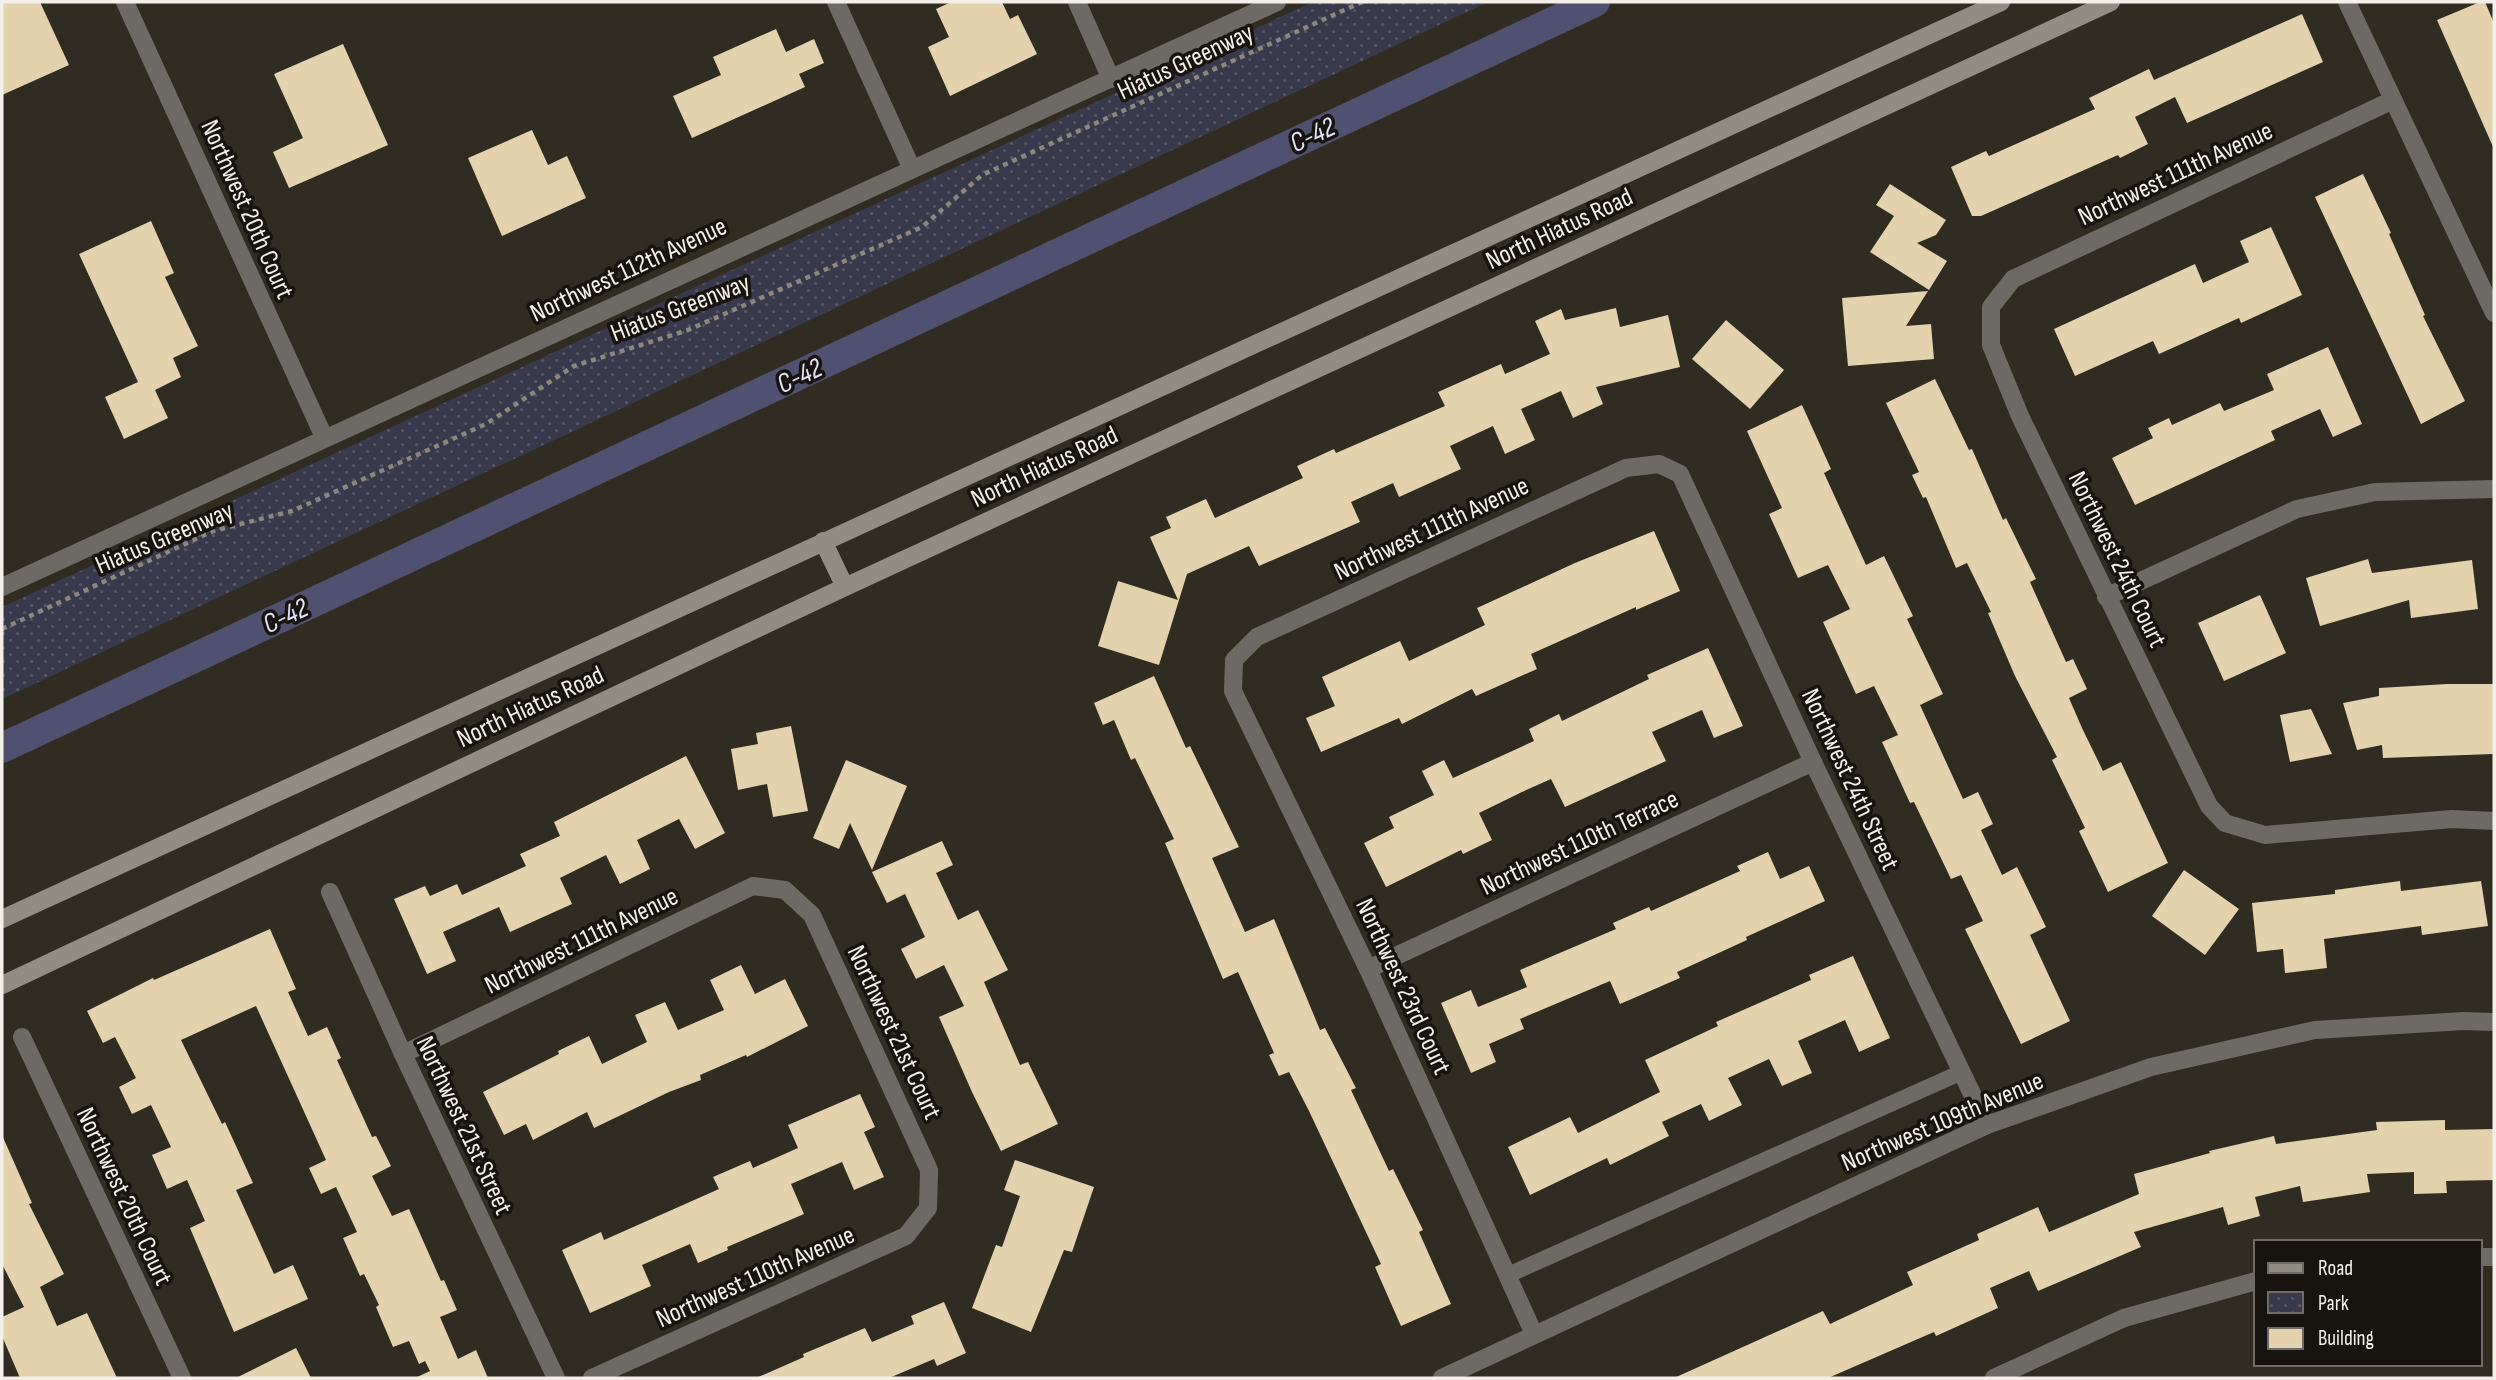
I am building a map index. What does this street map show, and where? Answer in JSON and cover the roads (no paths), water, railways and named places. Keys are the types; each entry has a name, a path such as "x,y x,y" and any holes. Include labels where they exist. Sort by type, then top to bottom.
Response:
{"main road":[{"name":"North Hiatus Road","path":"2,919 2001,2"},
{"name":"North Hiatus Road","path":"2,985 845,587 2111,2"},
{"path":"823,541 845,587"}],"street":[{"name":"Northwest 20th Court","path":"125,2 324,437"},
{"path":"836,2 912,169"},
{"path":"1077,2 1111,79"},
{"name":"Northwest 112th Avenue","path":"2,587 1277,2"},
{"path":"2347,2 2494,313"},
{"name":"Northwest 111th Avenue","path":"1991,307 2013,279 2393,100"},
{"name":"Northwest 24th Court","path":"1991,307 1991,345 2020,416 2209,806 2225,823 2264,835 2452,819 2494,821"},
{"name":"Northwest 111th Avenue","path":"1234,660 1257,637 1626,468 1659,464"},
{"name":"Northwest 24th Street","path":"1659,464 1680,474 1813,762 1987,1125"},
{"path":"2106,597 2297,509 2375,492 2494,489"},
{"name":"Northwest 23rd Court","path":"1234,660 1233,691 1368,969 1534,1334"},
{"name":"Northwest 110th Terrace","path":"1368,969 1813,762"},
{"name":"Northwest 111th Avenue","path":"403,1054 753,887 785,890"},
{"name":"Northwest 21st Court","path":"785,890 812,915 929,1170 928,1208"},
{"name":"Northwest 21st Street","path":"330,892 403,1054 556,1378"},
{"name":"Northwest 109th Avenue","path":"1442,1378 1987,1125 2151,1067 2315,1030 2464,1020 2494,1022"},
{"name":"Northwest 20th Court","path":"22,1037 182,1378"},
{"name":"Northwest 110th Avenue","path":"592,1378 906,1236 928,1208"},
{"path":"1994,1378 2124,1318 2254,1282"}],"lane":[{"path":"1508,1275 1962,1072"}],"waterway":[{"name":"C-42","path":"2,748 1595,2"}]}
